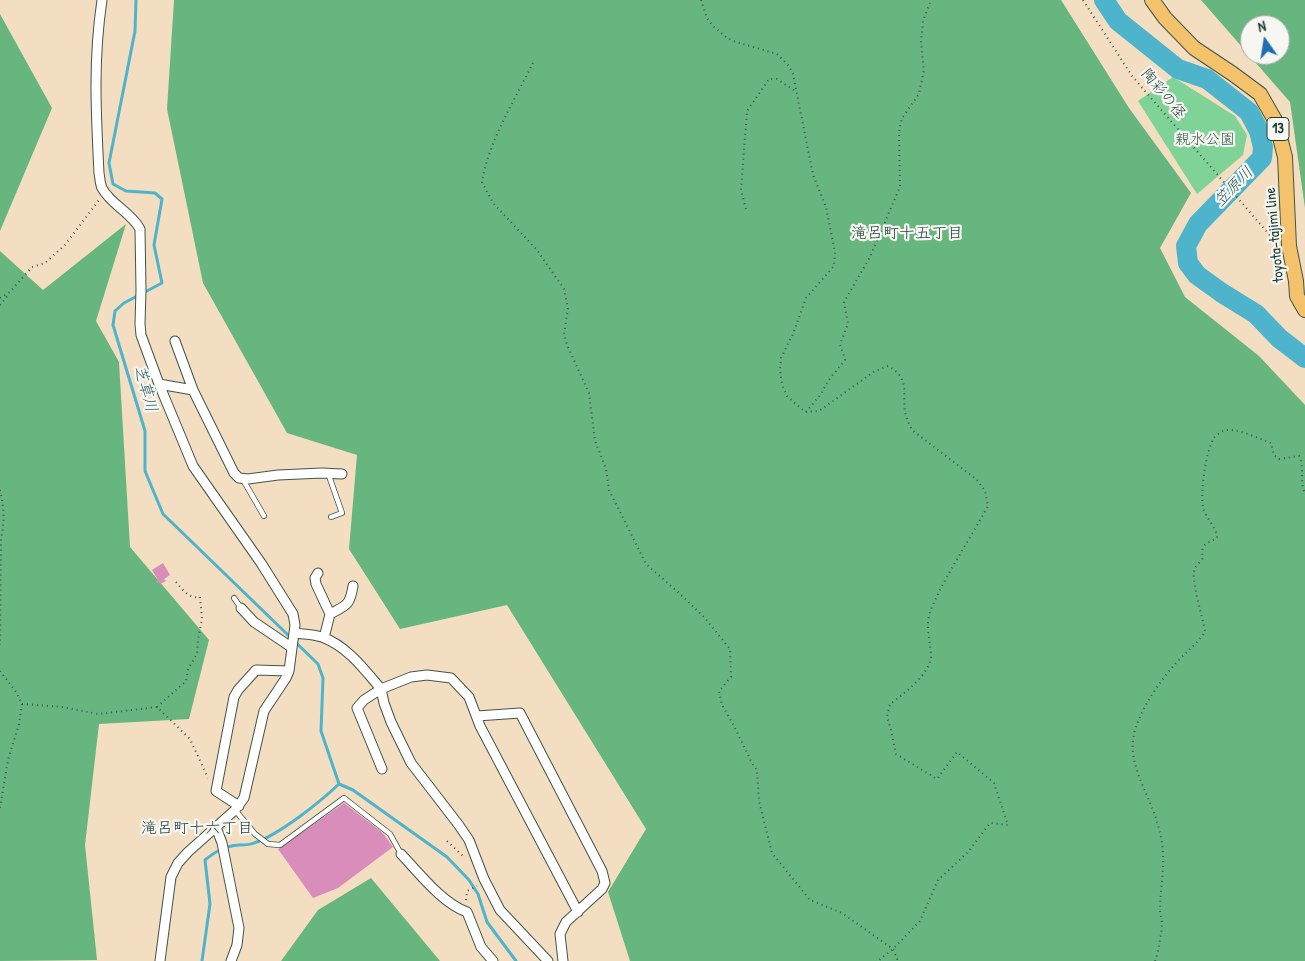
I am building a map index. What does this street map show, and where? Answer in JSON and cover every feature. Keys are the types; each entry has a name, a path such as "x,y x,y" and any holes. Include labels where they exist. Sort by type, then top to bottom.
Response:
{"main road":[{"name":"toyota-tajimi line","path":"1152,0 1165,18 1194,48 1260,94 1276,122 1285,158 1289,246 1296,281 1296,296 1305,310"}],"street":[{"path":"102,0 97,34 95,74 99,173 101,187 136,221 140,229 141,335 193,466 245,540 293,614 295,625 289,671 264,711 247,791 237,808 178,863 171,877 160,961"},
{"path":"176,341 193,390 234,473 239,478 342,474"},
{"path":"159,384 193,390"},
{"path":"318,573 315,578 316,584 330,614 324,638"},
{"path":"330,614 347,606 353,586"},
{"path":"241,608 254,622 291,648"},
{"path":"294,633 324,638 353,657 381,689 391,722 411,763 469,840 484,879 500,910 548,961"},
{"path":"237,808 216,791 234,697 256,670 289,671"},
{"path":"382,769 357,708 364,700 381,689 411,677 427,675 451,678 469,696 476,716 578,912"},
{"path":"476,716 520,713 602,872 605,883 602,889 566,922 560,934 563,961"},
{"path":"216,827 224,848 230,890 239,928 237,945 231,961"},
{"path":"401,854 457,909 466,912 481,946 493,961"}],"lane":[{"path":"328,474 342,513 331,517"},
{"path":"242,478 264,516"},
{"path":"234,598 241,608"},
{"path":"237,808 256,834 268,844 280,845 344,798 390,834 401,854"}],"path":[{"path":"701,0 707,18 726,37 777,54 784,59 793,74 813,175 826,208 835,252 834,266 806,298 793,334 781,358 782,385 787,396 805,412 819,411 874,371 888,366 896,370 904,383 906,418 912,430 976,479 985,491 988,506 932,607 926,623 931,658 922,676 906,693 890,704 887,716 892,730 896,754 937,779 957,752 994,783 1008,825 990,824 968,852 938,880 920,920 893,949 878,961"},
{"path":"805,412 846,360 840,344 848,324 844,302 870,257 900,187 898,132 902,118 919,94 924,70 921,43 922,21 931,0"},
{"name":"陶彩の径","path":"1083,0 1132,76 1274,240 1276,249"},
{"path":"533,63 488,159 482,182 493,204 537,250 564,289 568,308 564,334 567,345 589,393 595,441 606,469 609,490 646,564 704,618 730,649 731,677 719,691 722,705 752,763 758,770 759,802 772,853 810,900 842,913 893,949 898,961"},
{"path":"746,210 741,190 747,111 769,79 777,79 797,92"},
{"path":"0,305 32,267 45,263 65,245 105,192"},
{"path":"0,298 10,292"},
{"path":"1155,961 1162,922 1160,911 1164,849 1157,821 1133,760 1135,728 1150,698 1176,663 1199,641 1205,632 1199,601 1194,587 1194,569 1203,558 1201,551 1203,546 1217,538 1217,533 1203,508 1202,491 1204,471 1214,438 1223,430 1233,429 1271,442 1274,455 1279,458 1300,456 1303,462 1302,487 1305,493"},
{"path":"0,490 4,506 4,524 1,538 0,645"},
{"path":"22,704 63,706 98,714 157,707 186,681 188,669 197,654 202,619 200,597 196,598 186,594 176,582"},
{"path":"0,671 16,692 22,704 19,724 8,760 0,808"},
{"path":"157,707 190,739 205,770"},
{"path":"447,841 460,855 468,859 477,858"},
{"path":"467,891 480,884"}],"green space":[{"path":"174,0 1061,0 1129,108 1191,193 1160,248 1185,297 1259,356 1305,405 1305,961 630,961 608,892 646,829 507,605 400,629 349,549 357,455 287,433 203,283 167,109"},
{"path":"1201,0 1305,0 1305,208 1290,102 1258,65 1290,65 1290,15 1240,15 1240,45"},
{"path":"0,14 52,108 0,231"},
{"name":"親水公園","path":"1173,77 1235,116 1247,135 1243,155 1197,194 1138,101"},
{"path":"126,224 96,321 119,362 130,547 209,640 189,719 99,724 85,845 97,960 0,961 0,251 43,290"},
{"path":"371,878 440,961 281,961 318,910"}],"building":[{"path":"163,563 170,575 164,579 166,581 160,584 159,582 157,583 156,581 158,580 152,570"},
{"path":"344,803 383,833 393,847 338,888 313,898 278,849"}],"waterway":[{"name":"芝草川","path":"136,0 135,31 109,163 113,184 126,191 155,193 162,199 154,245 162,283 124,303 115,311 113,325 145,431 145,471 163,514 318,664 323,678 321,731 339,784"},
{"name":"笠原川","path":"1104,0 1118,21 1178,69 1207,79 1249,112 1259,131 1263,147 1262,158 1198,224 1186,246 1188,263 1197,275 1256,314 1279,338 1305,358"},
{"path":"339,784 353,790 447,857 469,880 478,894 487,922 516,961"},
{"path":"202,961 210,904 205,860 225,848 252,844 275,833 321,800 339,784"}],"district":[{"name":"滝呂町十五丁目","path":"907,234"},
{"name":"滝呂町十六丁目","path":"197,829"}]}
